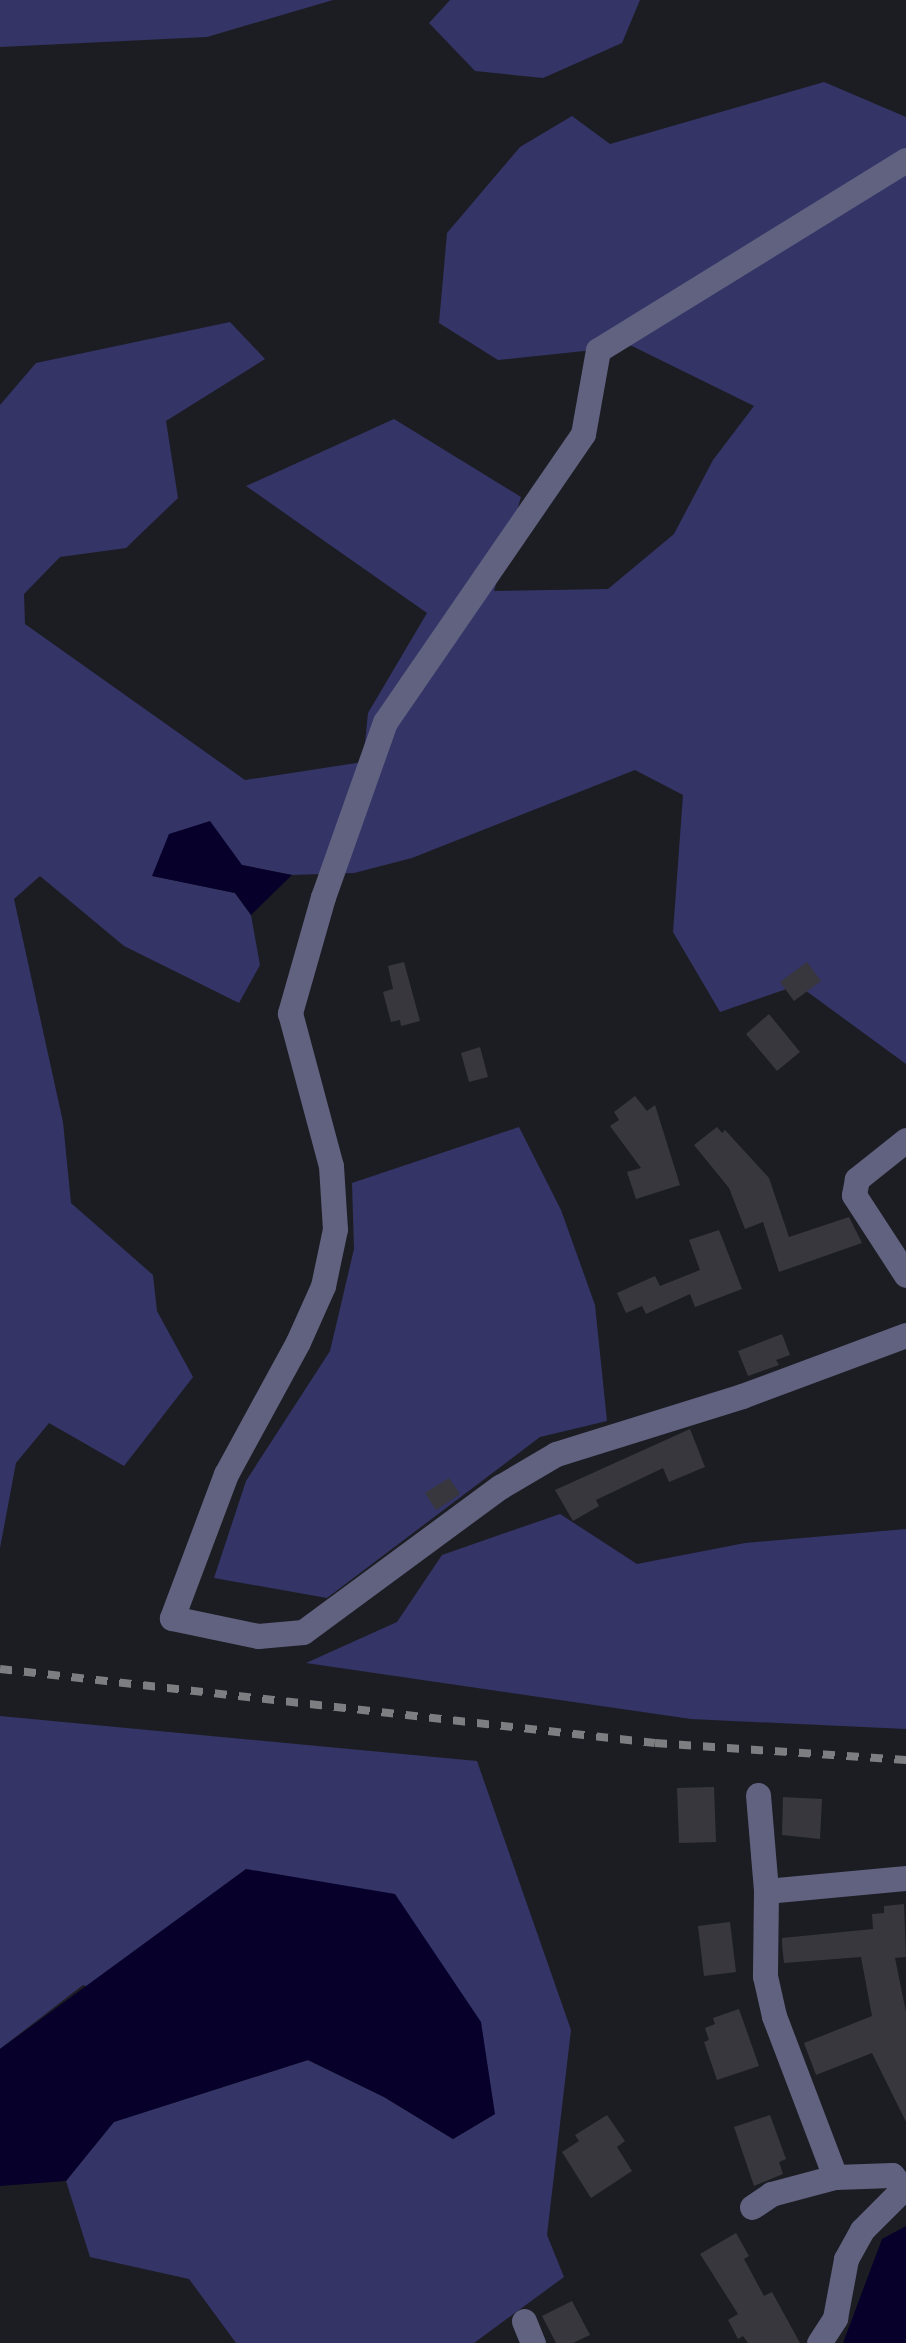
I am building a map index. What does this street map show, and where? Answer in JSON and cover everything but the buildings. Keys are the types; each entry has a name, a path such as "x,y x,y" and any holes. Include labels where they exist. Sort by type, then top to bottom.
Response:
{"street":[{"path":"906,160 598,350 583,434 385,722 323,898 290,1013 331,1166 335,1229 323,1286 298,1342 226,1474 172,1618 258,1636 303,1632 500,1488 556,1454 742,1396 906,1335"},
{"path":"906,1140 857,1179 854,1195 906,1275"},
{"path":"758,1795 766,1890 765,1976 774,2016 835,2177"},
{"path":"766,1890 906,1878"},
{"path":"752,2207 771,2194 835,2177 892,2175 904,2187 846,2259 836,2318 819,2343"}],"shaded area":[{"path":"0,0 333,0 207,37 0,47"},
{"path":"450,0 640,0 622,43 543,78 475,71 429,23"},
{"path":"824,82 906,117 906,1064 798,985 720,1012 673,932 683,795 635,770 412,858 354,873 292,875 242,865 153,876 235,893 251,915 260,965 239,1003 124,946 40,876 14,899 63,1122 71,1203 153,1275 157,1311 193,1377 124,1466 49,1423 16,1463 0,1548 0,405 36,363 230,322 265,359 166,421 178,498 126,548 60,557 24,594 25,624 245,780 363,762 368,713 427,613 246,486 394,419 521,497 494,591 608,589 674,534 713,460 754,406 632,346 498,360 439,323 447,233 520,147 572,116 610,144"},
{"path":"210,821 242,865 292,875 251,915 235,893 152,876 169,834"},
{"path":"519,1127 561,1210 595,1305 607,1421 540,1437 327,1598 214,1578 246,1481 330,1351 354,1249 352,1183"},
{"path":"560,1514 637,1564 745,1543 906,1529 906,1729 691,1719 306,1663 397,1622 442,1555"},
{"path":"0,1716 477,1761 571,2030 547,2235 564,2277 474,2343 236,2343 189,2279 90,2257 66,2181 113,2122 308,2060 384,2097 453,2139 495,2114 83,1985 0,2049"},
{"path":"246,1869 395,1894 481,2022 495,2114 453,2139 384,2097 308,2060 114,2122 66,2181 0,2186 0,2049"},
{"path":"906,2226 906,2343 843,2343 882,2239"}],"railway":[{"path":"0,1669 655,1743 906,1760"}]}
